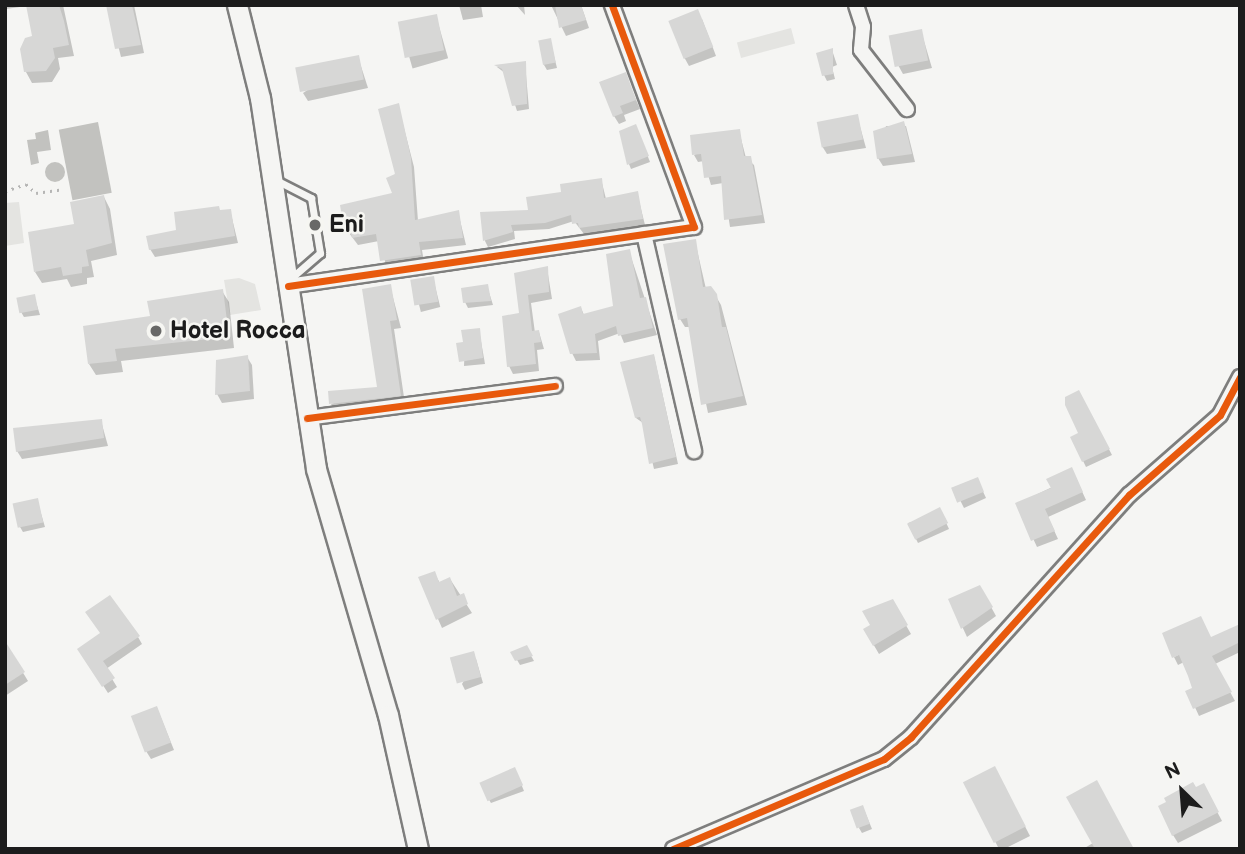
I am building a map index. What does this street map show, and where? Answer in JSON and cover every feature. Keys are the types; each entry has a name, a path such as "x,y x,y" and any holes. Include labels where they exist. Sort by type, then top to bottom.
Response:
{"main road":[{"path":"237,5 260,98 307,418 333,535 388,715 418,849"}],"street":[{"path":"288,283 694,227 612,5"},
{"path":"856,5 863,27 861,50 907,109"},
{"path":"645,234 694,451"},
{"path":"673,849 884,759 911,737 1129,495 1220,415 1240,377"},
{"path":"307,418 555,386"}],"lane":[{"path":"272,178 311,198 320,253 288,283"}],"path":[{"path":"5,191 26,184 36,193 64,189"}],"shaded area":[{"path":"791,28 795,43 741,58 737,42"},
{"path":"98,122 112,193 72,200 59,130"},
{"path":"48,130 51,150 37,152 39,163 31,165 27,140 36,139 35,133"},
{"path":"51,162 59,162 65,172 59,182 51,182 45,176 45,168"},
{"path":"19,202 24,243 5,246 5,203"},
{"path":"239,278 255,284 261,310 230,315 224,280"}],"building":[{"path":"26,5 59,5 64,21 69,45 53,48 55,58 46,71 24,72 20,49 25,38 32,36"},
{"path":"106,5 132,5 141,45 115,49"},
{"path":"555,5 581,5 586,20 559,28"},
{"path":"698,9 713,47 684,59 668,21"},
{"path":"437,14 444,50 405,58 398,22"},
{"path":"922,29 928,60 895,67 889,35"},
{"path":"551,38 556,63 543,65 538,40"},
{"path":"833,48 833,74 822,76 816,53"},
{"path":"359,55 364,80 300,92 295,67"},
{"path":"526,61 527,104 512,106 502,69 494,65"},
{"path":"626,72 636,100 620,106 623,113 613,117 599,82"},
{"path":"399,103 411,158 415,220 459,210 463,238 419,242 421,255 380,261 376,234 352,238 350,229 344,230 340,205 392,193 386,178 395,174 378,109"},
{"path":"858,114 863,140 822,148 817,122"},
{"path":"904,121 912,154 877,159 873,131"},
{"path":"636,124 649,156 627,165 619,131"},
{"path":"740,129 744,156 751,156 762,215 724,220 721,176 704,178 701,154 692,155 690,135"},
{"path":"602,178 604,198 638,191 643,219 579,228 578,223 572,224 571,215 545,223 511,225 513,232 483,241 480,212 528,210 526,197 561,192 560,184"},
{"path":"104,195 112,243 86,250 89,266 82,267 82,273 63,276 61,267 34,272 28,232 74,224 70,202"},
{"path":"219,206 220,210 231,209 235,236 149,250 146,236 176,230 174,212"},
{"path":"696,239 703,287 711,286 717,294 722,327 726,327 743,396 701,405 687,318 678,320 663,244"},
{"path":"630,249 640,298 646,297 653,328 618,336 616,326 595,334 597,353 570,354 558,314 581,306 583,314 613,306 606,254"},
{"path":"548,266 549,292 528,295 532,331 539,330 541,342 534,343 536,364 507,367 502,316 519,313 514,273"},
{"path":"434,276 438,302 414,305 410,280"},
{"path":"391,284 397,320 390,321 401,396 329,404 328,391 377,387 362,289"},
{"path":"488,284 491,301 463,303 461,288"},
{"name":"Hotel Rocca","path":"223,289 229,337 115,349 117,361 88,364 83,326 150,316 147,301"},
{"path":"35,294 38,310 19,313 16,298"},
{"path":"480,328 483,358 459,362 456,343 463,342 461,330"},
{"path":"654,354 676,457 649,464 642,424 640,417 635,418 620,362"},
{"path":"248,355 250,391 215,395 216,360"},
{"path":"1079,390 1110,449 1082,462 1070,437 1078,433 1065,405 1065,397"},
{"path":"102,419 104,438 16,452 13,428"},
{"path":"1072,467 1083,492 1045,509 1055,531 1031,541 1015,503 1051,488 1046,479"},
{"path":"978,477 984,492 957,503 951,488"},
{"path":"38,498 43,522 18,528 13,503"},
{"path":"940,507 948,523 915,540 907,524"},
{"path":"435,571 439,582 450,577 457,596 464,593 468,604 436,620 418,577"},
{"path":"980,585 993,607 961,629 948,599"},
{"path":"110,595 140,636 103,661 115,678 102,687 77,649 100,633 85,612"},
{"path":"893,599 908,625 873,646 863,629 870,625 862,611"},
{"path":"1201,616 1211,637 1240,624 1240,642 1212,656 1232,692 1193,709 1185,691 1192,688 1188,676 1179,655 1172,658 1162,633"},
{"path":"5,641 25,672 5,685"},
{"path":"527,645 533,656 515,661 510,652"},
{"path":"474,651 481,677 457,684 450,657"},
{"path":"157,706 171,742 145,752 131,716"},
{"path":"995,766 1026,827 994,843 963,782"},
{"path":"515,767 523,785 488,801 479,783"},
{"path":"1097,780 1134,849 1095,849 1066,797"},
{"path":"1193,782 1196,787 1204,783 1219,812 1172,836 1158,806 1166,802 1164,798"},
{"path":"863,805 870,824 857,829 850,810"}],"cycle path":[{"path":"288,286 694,227 612,5"},
{"path":"673,849 884,759 911,737 1129,495 1220,415 1240,377"},
{"path":"307,418 555,386"}],"place":[{"name":"Eni","path":"315,225"},
{"name":"Hotel Rocca","path":"156,331"}]}
